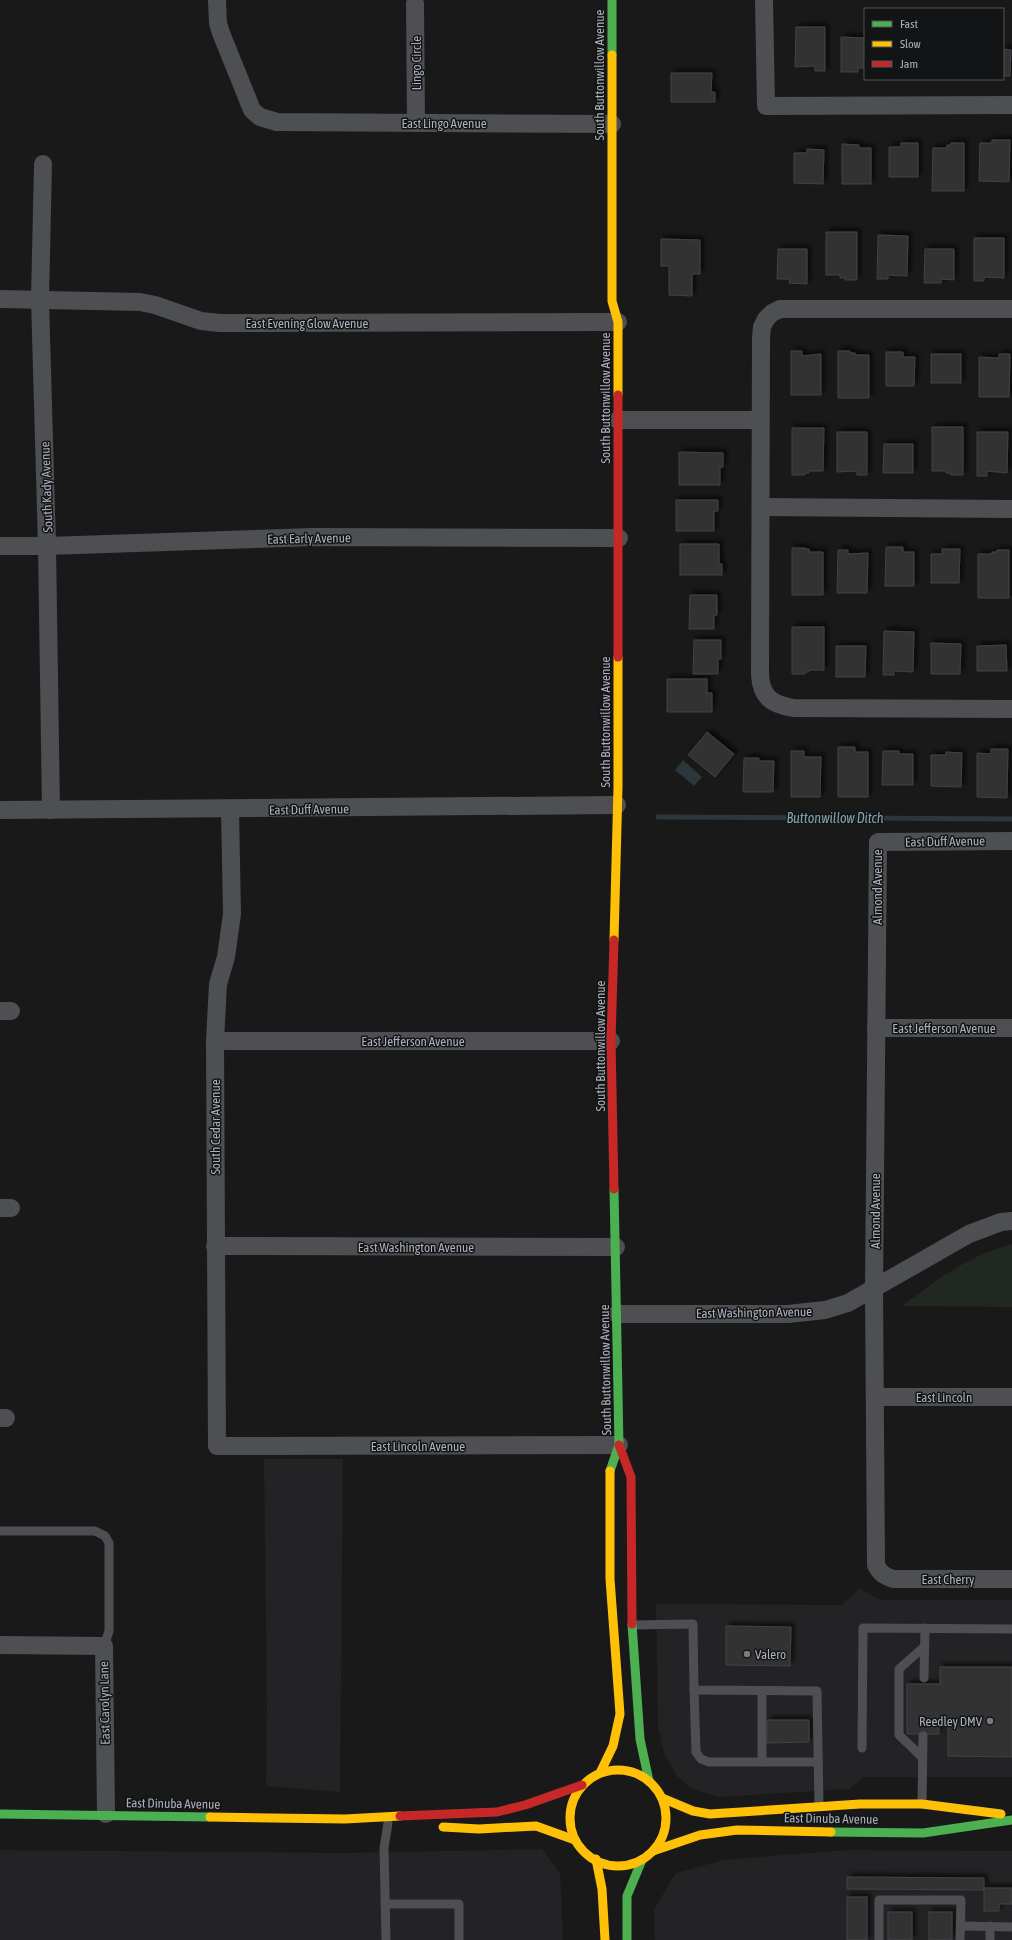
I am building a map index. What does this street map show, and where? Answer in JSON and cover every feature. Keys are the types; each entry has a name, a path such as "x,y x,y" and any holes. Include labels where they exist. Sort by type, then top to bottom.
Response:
{"street":[{"name":"East Lingo Avenue","path":"217,0 218,22 222,33 252,110 260,117 277,122 612,124"},
{"name":"South Buttonwillow Avenue","path":"600,1773 613,1746 620,1714 614,1650 610,1572 610,1472 619,1445 618,1314 611,1041 618,805 619,538 618,322 612,301 612,0"},
{"path":"764,0 766,106 1012,105"},
{"name":"Lingo Circle","path":"415,4 416,123"},
{"name":"South Kady Avenue","path":"42,164 40,299 48,546 51,810"},
{"name":"East Evening Glow Avenue","path":"0,299 140,302 155,305 188,317 220,323 618,322"},
{"path":"1012,309 780,309 772,313 762,327 760,420 761,686 765,695 773,702 793,708 1012,709"},
{"path":"618,420 760,420"},
{"path":"761,507 1012,508"},
{"name":"East Early Avenue","path":"0,546 48,546 313,537 619,538"},
{"name":"East Duff Avenue","path":"0,810 230,810 618,805"},
{"name":"South Cedar Avenue","path":"216,1446 215,1041 218,984 226,957 232,914 230,810"},
{"name":"East Duff Avenue","path":"878,842 1012,841"},
{"name":"Almond Avenue","path":"878,842 874,1288 876,1397 875,1556 879,1571 885,1576"},
{"name":"East Jefferson Avenue","path":"876,1028 1012,1028"},
{"name":"East Jefferson Avenue","path":"215,1041 611,1041"},
{"name":"East Washington Avenue","path":"618,1314 788,1314 825,1310 848,1303 969,1234 1001,1222 1012,1221"},
{"name":"East Washington Avenue","path":"215,1246 616,1247"},
{"name":"East Lincoln","path":"876,1397 1012,1397"},
{"name":"South Buttonwillow Avenue","path":"619,1445 631,1477 630,1592 640,1739 649,1781"},
{"name":"East Lincoln Avenue","path":"216,1446 619,1445"},
{"name":"East Cherry","path":"885,1576 893,1579 1012,1579"},
{"name":"East Carolyn Lane","path":"0,1645 104,1646 106,1814"},
{"path":"622,1770 641,1775 649,1781 662,1798 666,1815 663,1835 653,1851 642,1860 626,1866 614,1866 602,1863 583,1851 572,1833 570,1812 575,1795 582,1785 600,1773 622,1770"},
{"name":"East Dinuba Avenue","path":"0,1814 106,1814 345,1819 497,1812 525,1805 582,1785"},
{"name":"East Dinuba Avenue","path":"662,1798 693,1811 710,1814 819,1806 922,1804 1012,1815"},
{"name":"East Dinuba Avenue","path":"345,1819 410,1826"},
{"name":"East Dinuba Avenue","path":"653,1851 700,1835 736,1830 923,1833 1012,1820"},
{"path":"433,1827 479,1829 536,1826 575,1840"},
{"path":"596,1859 601,1876 605,1940"},
{"path":"627,1940 627,1896 642,1860"}],"lane":[{"path":"0,1531 95,1531 105,1536 109,1543 109,1631 104,1646"},
{"path":"632,1625 693,1624 696,1752 701,1760 709,1762 817,1762"},
{"path":"862,1748 863,1628 1012,1629"},
{"path":"924,1678 925,1628"},
{"path":"922,1757 899,1736 899,1669 924,1646"},
{"path":"694,1690 817,1690 817,1762 819,1806"},
{"path":"762,1690 762,1762"},
{"path":"922,1804 923,1736"},
{"path":"386,1940 384,1848 388,1823"},
{"path":"879,1940 879,1900 961,1900 960,1940"},
{"path":"385,1904 459,1904 459,1940"},
{"path":"960,1926 1012,1927"},
{"path":"990,1926 990,1940"}],"shaded area":[{"path":"683,760 702,777 694,786 675,770"},
{"path":"1012,1244 1012,1307 902,1306 928,1286 954,1269 981,1255"},
{"path":"264,1459 343,1459 340,1792 266,1786 267,1708"},
{"path":"860,1588 876,1598 885,1600 1012,1600 1012,1777 864,1777 849,1789 719,1797 698,1791 687,1785 678,1777 665,1756 658,1727 656,1604 842,1605"},
{"path":"542,1849 560,1874 563,1940 0,1940 0,1850 343,1853"},
{"path":"847,1850 1012,1851 1012,1940 655,1940 654,1909 676,1873 723,1860"}],"building":[{"path":"796,27 825,27 825,71 815,71 815,66 795,67"},
{"path":"841,37 864,38 864,68 858,68 858,72 841,72"},
{"path":"1004,49 1011,50 1010,76 1004,76"},
{"path":"671,73 712,73 711,92 715,92 715,102 671,102"},
{"path":"992,140 1010,140 1009,182 979,181 980,143 992,143"},
{"path":"901,143 918,143 918,177 889,177 889,147 901,147"},
{"path":"951,143 964,143 964,191 932,191 933,148 947,148 947,145 951,145"},
{"path":"842,144 859,145 859,148 871,148 871,184 842,184"},
{"path":"807,149 824,150 823,184 794,183 794,153 807,153"},
{"path":"826,232 857,232 857,280 845,280 845,278 840,278 840,275 826,275"},
{"path":"878,235 908,236 907,276 888,275 888,279 877,279"},
{"path":"974,238 1004,238 1004,278 984,277 984,281 974,281"},
{"path":"661,239 700,240 700,274 692,274 692,296 669,295 669,266 661,266"},
{"path":"778,249 807,249 807,284 789,283 790,279 777,279"},
{"path":"925,249 954,249 954,280 941,279 941,283 924,283"},
{"path":"791,351 802,351 802,356 821,354 821,395 791,395"},
{"path":"838,351 850,351 850,353 855,353 855,355 869,355 869,398 838,398"},
{"path":"886,352 903,352 903,357 915,357 914,386 886,386"},
{"path":"931,354 961,354 961,383 931,383"},
{"path":"999,354 1010,354 1009,397 979,397 979,357 999,358"},
{"path":"932,427 963,427 963,475 951,475 951,473 946,473 946,471 932,471"},
{"path":"792,428 824,428 823,471 809,471 809,473 805,473 805,475 792,475"},
{"path":"837,432 867,432 867,475 857,475 857,471 837,472"},
{"path":"977,432 1008,432 1007,473 987,471 987,476 977,476"},
{"path":"884,444 913,444 913,473 883,473"},
{"path":"679,452 723,453 723,467 720,467 720,485 679,485"},
{"path":"676,500 718,500 718,511 714,511 714,531 676,531"},
{"path":"680,544 719,544 719,564 722,564 722,575 680,575"},
{"path":"886,547 903,547 903,552 914,552 914,586 885,586"},
{"path":"792,548 805,548 809,549 809,552 823,552 823,595 792,595"},
{"path":"942,549 960,549 959,583 931,583 931,554 942,554"},
{"path":"838,550 848,550 848,554 868,553 867,593 837,593"},
{"path":"997,550 1009,550 1009,598 978,598 978,554 992,554 992,552 997,552"},
{"path":"690,595 717,595 717,615 714,615 714,629 689,629"},
{"path":"792,627 824,627 824,670 809,670 809,672 805,672 805,674 792,674"},
{"path":"884,631 914,632 913,672 894,671 894,675 883,675"},
{"path":"694,640 721,640 721,659 718,659 718,674 693,674"},
{"path":"931,643 961,644 960,674 931,674"},
{"path":"1006,645 1007,671 977,671 977,646"},
{"path":"836,646 866,646 865,677 836,677"},
{"path":"667,679 707,679 707,693 712,693 712,712 667,712"},
{"path":"707,732 734,754 715,777 688,755"},
{"path":"838,747 855,747 855,752 868,752 868,797 838,797"},
{"path":"991,749 1008,749 1007,798 977,797 977,753 991,754"},
{"path":"791,751 804,751 804,757 821,757 820,797 791,797"},
{"path":"883,751 899,751 899,754 913,754 913,785 882,785"},
{"path":"946,752 962,753 961,787 931,786 931,755 946,755"},
{"path":"744,758 759,758 759,761 774,761 773,792 743,792"},
{"path":"726,1626 791,1627 790,1666 726,1665"},
{"path":"940,1667 1012,1667 1012,1757 948,1756 948,1727 939,1726 939,1734 907,1734 907,1684 940,1684"},
{"path":"767,1720 809,1720 809,1742 767,1743"},
{"path":"847,1877 984,1878 984,1890 847,1889"},
{"path":"984,1888 1012,1888 1012,1904 999,1904 999,1911 984,1911"},
{"path":"847,1897 867,1897 867,1940 847,1940"},
{"path":"888,1912 912,1912 912,1940 888,1940"},
{"path":"929,1912 952,1912 952,1940 929,1940"}],"waterway":[{"name":"Buttonwillow Ditch","path":"658,817 1012,819"}],"traffic: fast":[{"path":"612,0 612,55"},
{"path":"610,1471 619,1445 614,1189"},
{"path":"632,1624 640,1739 649,1781"},
{"path":"0,1814 210,1817"},
{"path":"831,1832 923,1833 1012,1820"},
{"path":"627,1940 627,1896 642,1860"}],"traffic: slow":[{"path":"612,55 612,301 618,322 618,395"},
{"path":"614,940 618,787 618,657"},
{"path":"600,1773 613,1746 620,1714 610,1579 610,1471"},
{"path":"618,1770 636,1774 645,1778 652,1784 658,1791 662,1800 666,1818 662,1836 658,1845 652,1852 645,1858 636,1862 618,1866 600,1862 591,1858 584,1852 578,1845 574,1836 570,1818 574,1800 578,1791 584,1784 591,1778 600,1774 618,1770"},
{"path":"662,1798 693,1811 710,1814 860,1804 922,1804 1001,1814"},
{"path":"210,1817 345,1819 400,1816"},
{"path":"443,1827 479,1829 536,1826 575,1840"},
{"path":"653,1851 700,1835 737,1830 831,1832"},
{"path":"596,1859 602,1889 605,1940"}],"traffic: jam":[{"path":"618,395 618,657"},
{"path":"614,940 611,1041 614,1189"},
{"path":"619,1445 631,1477 632,1624"},
{"path":"400,1816 497,1812 525,1805 582,1785"}],"place":[{"name":"Valero","path":"747,1654"},
{"name":"Reedley DMV","path":"990,1721"}]}
